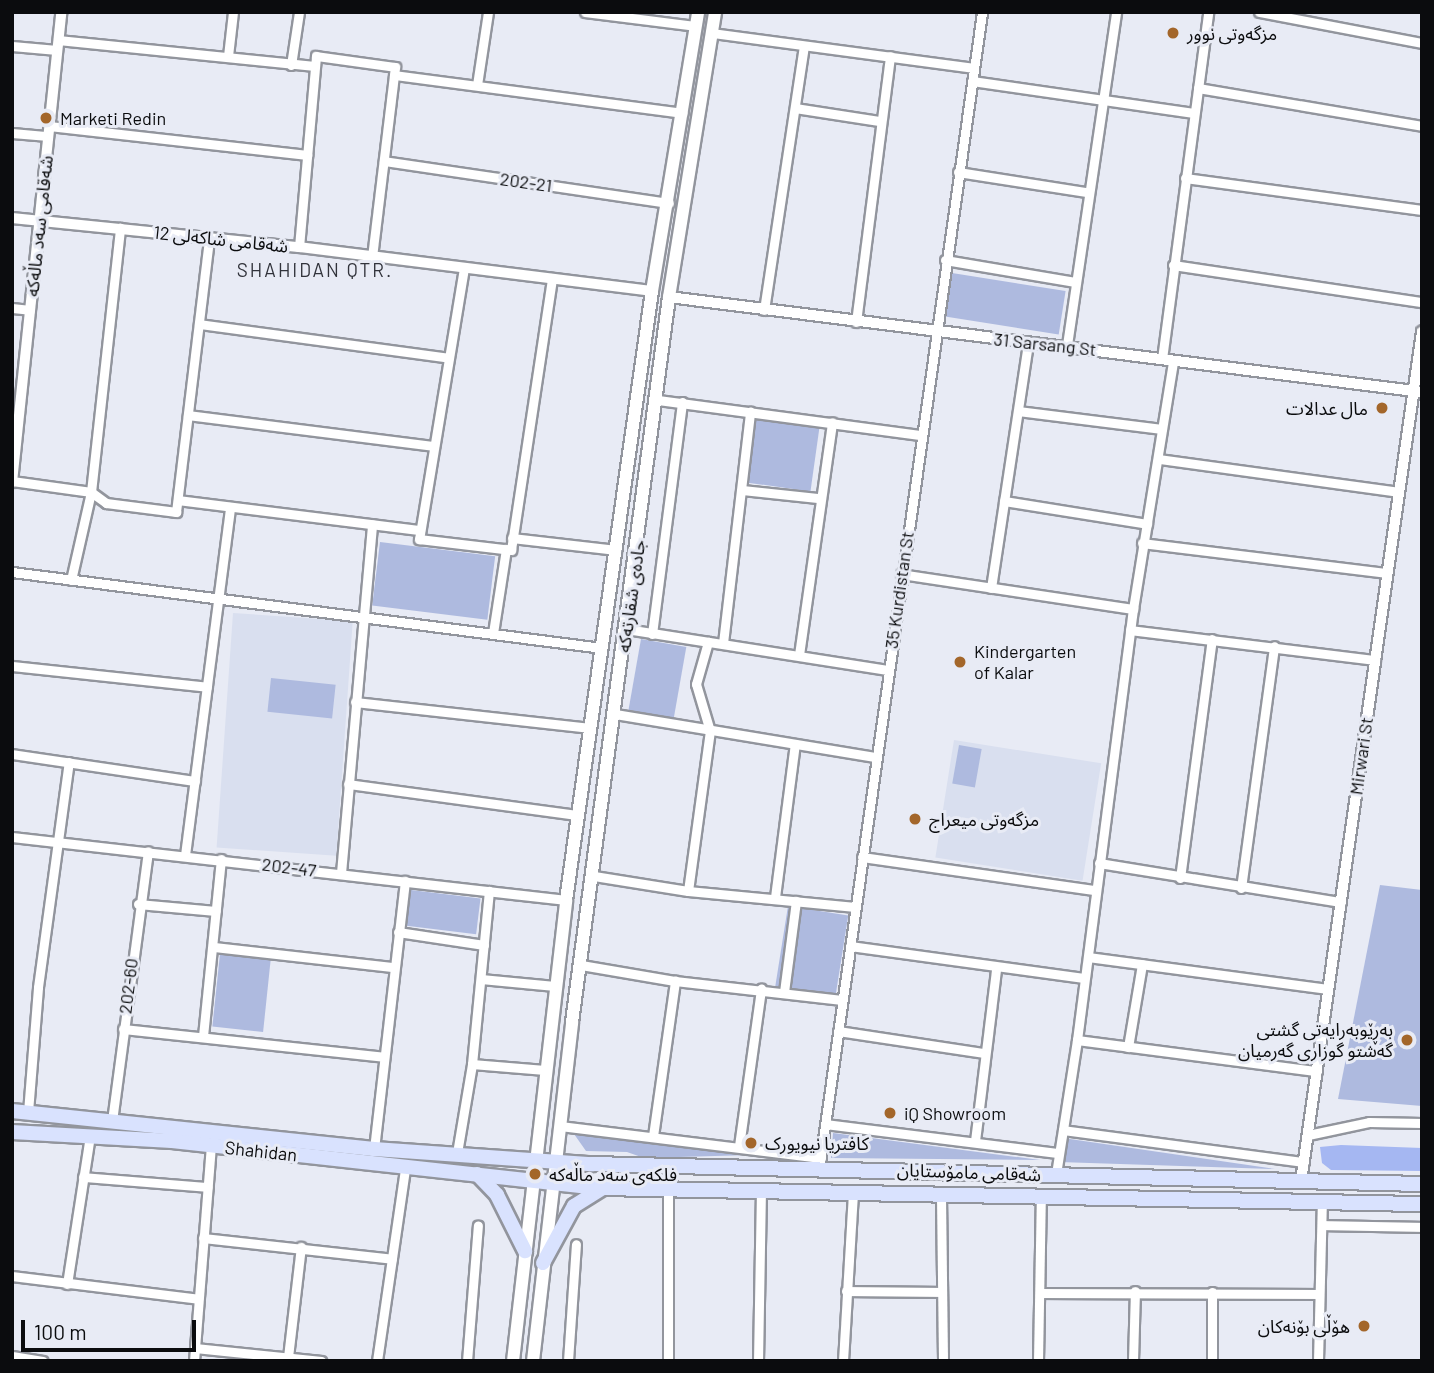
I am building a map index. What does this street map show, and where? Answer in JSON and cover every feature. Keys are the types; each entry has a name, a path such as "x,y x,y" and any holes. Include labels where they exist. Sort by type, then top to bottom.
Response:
{"main road":[{"name":"جادەی شقارتەکە","path":"513,1361 566,900 652,291 669,203 698,12"},
{"name":"جادەی شقارتەکە","path":"533,1361 555,1161 658,400 669,297 715,12"},
{"path":"613,576 633,576"},
{"path":"12,1111 112,1121 171,1134"},
{"name":"Shahidan","path":"12,1132 90,1136 171,1134 211,1146 405,1168 533,1179"},
{"name":"شەقامی مامۆستایان","path":"171,1134 555,1161 820,1163 1056,1174 1422,1184"},
{"path":"477,1174 497,1195 525,1251"},
{"name":"شەقامی مامۆستایان","path":"533,1179 604,1188 668,1190 1422,1204"},
{"path":"543,1263 574,1206 604,1188"}],"street":[{"name":"شەقامی سەد ماڵەکە","path":"12,482 61,12"},
{"path":"228,56 233,12"},
{"path":"291,65 299,12"},
{"path":"477,85 488,12"},
{"path":"585,12 696,26"},
{"name":"35 Kurdistan St","path":"820,1163 920,435 982,12"},
{"path":"1067,345 1086,192 1116,12"},
{"path":"1056,1174 1057,1153 1077,1040 1094,890 1142,543 1160,459 1173,265 1208,12"},
{"path":"1259,12 1422,43"},
{"path":"712,33 974,68"},
{"path":"12,46 58,45 228,56 315,66"},
{"path":"764,310 804,46"},
{"path":"299,247 316,56 395,67 372,257"},
{"path":"856,323 879,121 890,56"},
{"path":"394,75 683,113"},
{"path":"972,81 1194,113"},
{"path":"1198,88 1422,126"},
{"path":"795,108 879,121"},
{"path":"12,133 49,131 307,155"},
{"name":"202-21","path":"384,161 669,203"},
{"path":"958,172 1086,192"},
{"path":"1185,178 1422,210"},
{"name":"شەقامی شاکەلی 12","path":"12,218 299,247 652,291"},
{"path":"71,580 90,492 120,228"},
{"path":"12,482 90,492 106,503 176,512 209,238"},
{"path":"945,260 1075,282"},
{"path":"1173,265 1422,302"},
{"path":"464,268 419,539 511,550 552,278"},
{"name":"31 Sarsang St","path":"669,297 935,333 1067,345 1418,391"},
{"path":"12,308 30,310"},
{"path":"199,324 449,358"},
{"name":"Mirwari St","path":"1301,1181 1387,573 1418,391 1422,332"},
{"path":"991,588 1028,342"},
{"path":"658,400 920,435"},
{"path":"652,634 682,402"},
{"path":"1018,411 1162,429"},
{"path":"723,643 750,412"},
{"path":"188,415 434,446"},
{"path":"799,655 818,498 832,422"},
{"path":"1160,459 1399,492"},
{"path":"742,490 818,498"},
{"path":"178,500 420,530"},
{"path":"1004,501 1147,524"},
{"path":"185,855 230,507"},
{"path":"341,873 372,524"},
{"path":"512,538 616,550"},
{"path":"1142,543 1387,573"},
{"path":"494,633 506,549"},
{"path":"12,572 603,648"},
{"path":"901,574 1133,609"},
{"path":"626,629 888,670"},
{"path":"1130,630 1375,660"},
{"path":"1180,878 1212,639"},
{"path":"688,891 710,731 696,684 708,642"},
{"path":"1241,888 1274,646"},
{"path":"12,666 207,687"},
{"path":"355,702 591,728"},
{"path":"615,714 876,757"},
{"path":"775,897 795,744"},
{"path":"12,754 195,781"},
{"path":"28,1112 38,987 69,762"},
{"path":"348,784 578,815"},
{"name":"202-47","path":"12,836 566,900"},
{"name":"202-60","path":"112,1121 138,904 148,851"},
{"path":"862,857 1094,890"},
{"path":"203,1036 221,859"},
{"path":"1099,863 1341,902"},
{"path":"594,876 688,891 775,897 855,907"},
{"path":"374,1149 392,967 405,881"},
{"path":"457,1153 472,1064 489,891"},
{"path":"784,992 796,901"},
{"path":"138,904 216,911"},
{"path":"398,932 484,945"},
{"path":"850,946 996,970 1084,978"},
{"path":"214,947 392,967"},
{"path":"1088,957 1328,989"},
{"path":"1128,1048 1142,964"},
{"path":"581,965 675,981 842,1000"},
{"path":"975,1141 996,970"},
{"path":"481,979 555,986"},
{"path":"653,1136 675,981"},
{"path":"738,1146 761,989"},
{"path":"123,1030 203,1036 383,1057"},
{"path":"838,1031 984,1054"},
{"path":"1077,1040 1317,1071"},
{"path":"472,1064 545,1070"},
{"path":"1308,1135 1369,1122 1422,1123"},
{"path":"825,1124 1057,1153"},
{"path":"560,1126 738,1146 820,1163"},
{"path":"1063,1130 1304,1162"},
{"path":"67,1284 90,1136"},
{"path":"194,1361 211,1146"},
{"path":"377,1361 405,1168"},
{"path":"83,1177 208,1188"},
{"path":"667,1361 668,1190"},
{"path":"758,1361 761,1190"},
{"path":"843,1361 853,1192"},
{"path":"941,1196 943,1361"},
{"path":"1038,1361 1041,1196"},
{"path":"1318,1361 1322,1202"},
{"path":"467,1361 478,1225"},
{"path":"1322,1225 1422,1227"},
{"path":"202,1238 392,1259"},
{"path":"568,1361 576,1244"},
{"path":"288,1357 301,1247"},
{"path":"12,1276 198,1299"},
{"path":"846,1291 942,1292"},
{"path":"1040,1293 1135,1291 1319,1294"},
{"path":"1133,1361 1135,1291"},
{"path":"1212,1292 1212,1361"},
{"path":"195,1348 321,1361"},
{"path":"12,1356 43,1361"}],"shaded area":[{"path":"952,273 1066,291 1059,334 945,316"},
{"path":"755,419 819,428 810,491 746,482"},
{"path":"380,542 495,556 487,620 372,606"},
{"path":"233,613 353,621 336,856 217,847"},
{"path":"641,639 686,647 674,718 628,710"},
{"path":"271,678 336,685 332,719 267,712"},
{"path":"954,740 1101,763 1083,881 935,858"},
{"path":"959,745 982,749 975,787 952,783"},
{"path":"1380,885 1422,890 1422,1106 1338,1099"},
{"path":"411,890 480,899 476,934 407,926"},
{"path":"788,906 848,916 836,996 775,986"},
{"path":"220,954 271,959 263,1032 212,1027"},
{"path":"833,1133 1040,1160 831,1158"},
{"path":"574,1134 750,1155 644,1158 627,1152 586,1151"},
{"path":"1063,1138 1275,1169 1059,1162"},
{"path":"1341,1145 1422,1148 1422,1171 1331,1170 1322,1163 1320,1147"}],"place":[{"name":"مزگەوتی نوور","path":"1173,33"},
{"name":"Marketi Redin","path":"46,118"},
{"name":"مال عدالات","path":"1382,408"},
{"name":"Kindergarten of Kalar","path":"960,662"},
{"name":"مزگەوتی میعراج","path":"915,819"},
{"name":"بەڕێوبەرایەتی گشتی گەشتو گوزاری گەرمیان","path":"1407,1040"},
{"name":"iQ Showroom","path":"890,1113"},
{"name":"کافتریا نیویورک","path":"751,1143"},
{"name":"فلکەی سەد ماڵەکە","path":"535,1174"},
{"name":"هۆڵی بۆنەکان","path":"1364,1326"}],"district":[{"name":"SHAHIDAN QTR.","path":"315,270"}]}
